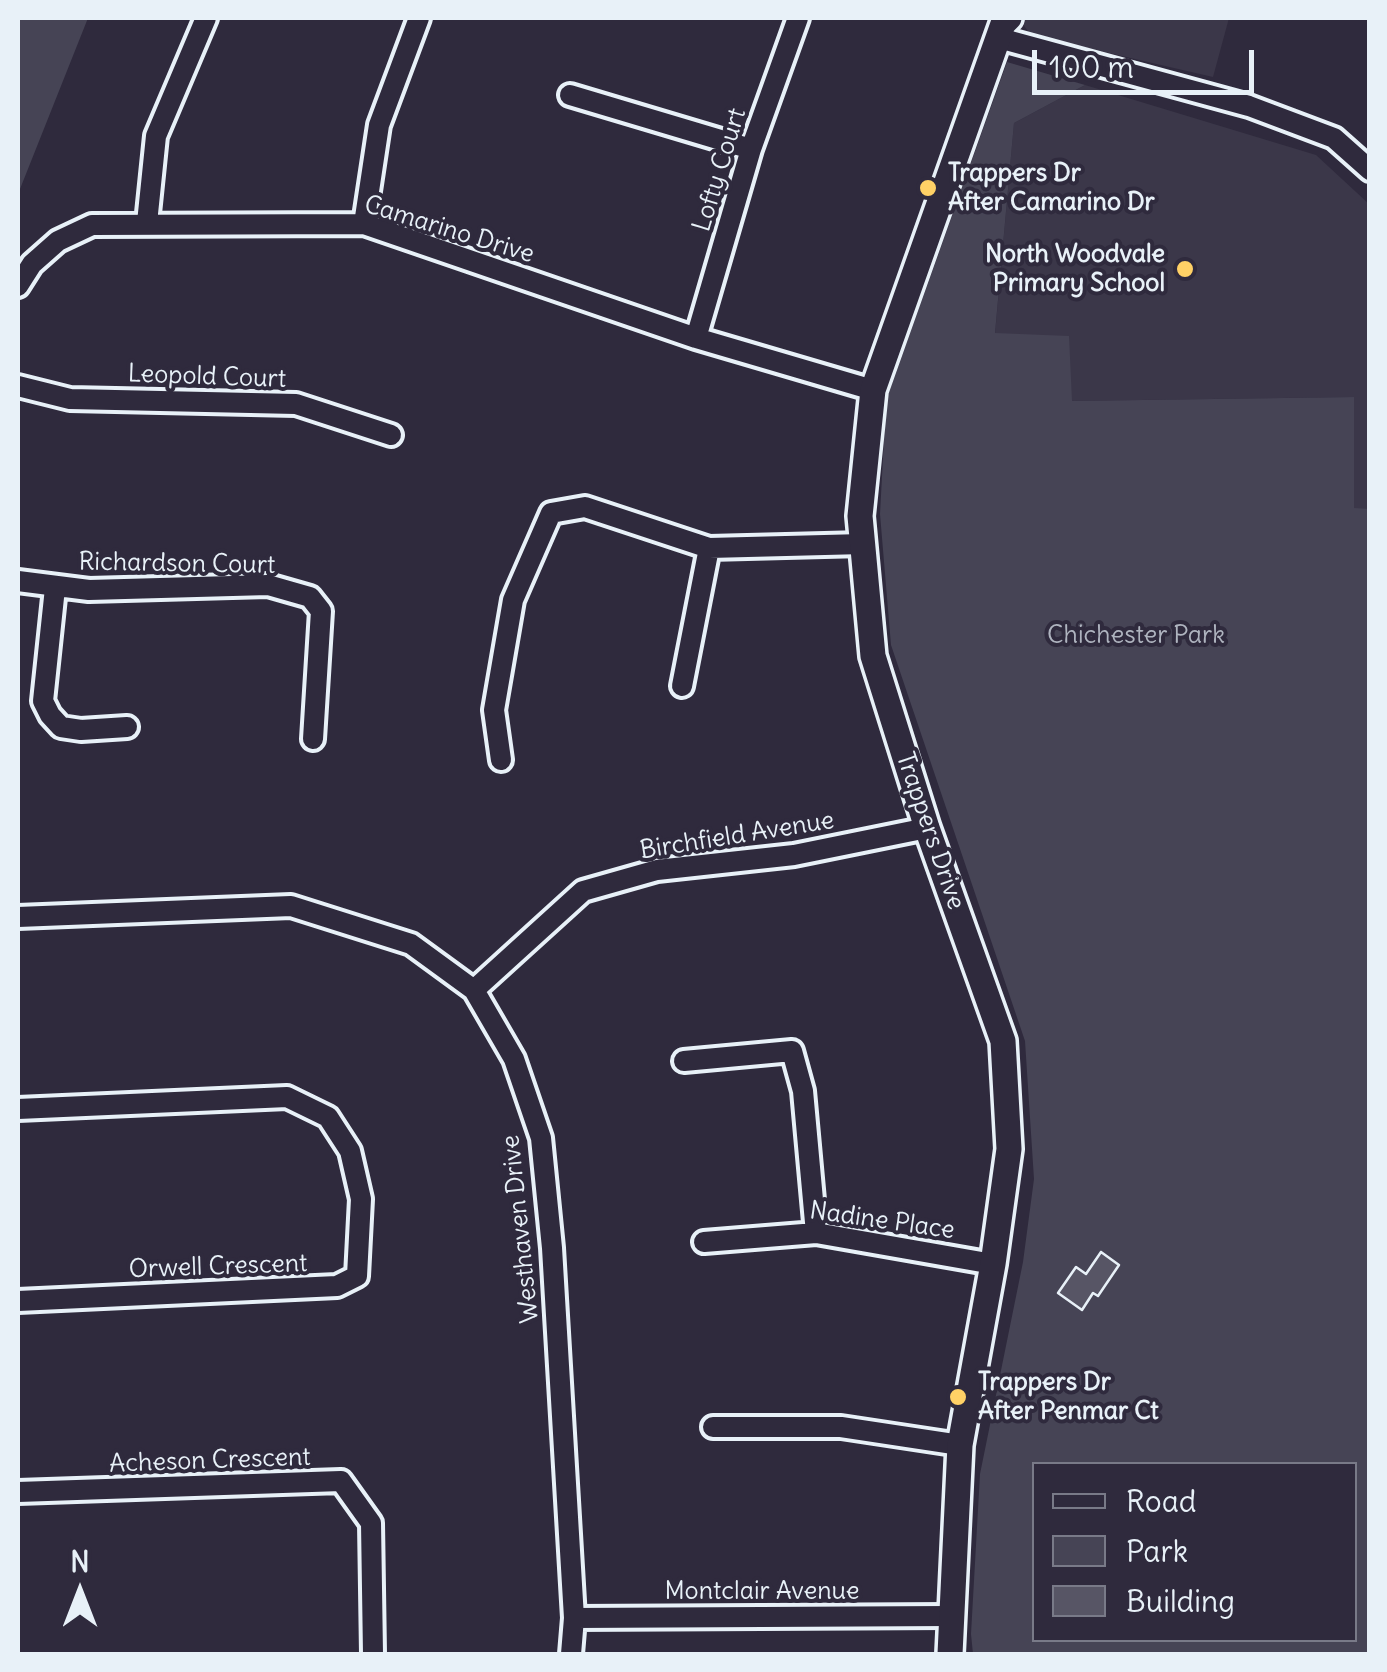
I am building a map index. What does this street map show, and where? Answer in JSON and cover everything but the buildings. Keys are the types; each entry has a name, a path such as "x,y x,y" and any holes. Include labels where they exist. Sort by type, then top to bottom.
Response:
{"main road":[{"name":"Trappers Drive","path":"950,1654 960,1445 1009,1149 1003,1041 927,828 873,656 860,516 873,390 1003,24"}],"street":[{"path":"148,223 156,136 206,18"},
{"path":"364,224 379,126 419,18"},
{"name":"Lofty Court","path":"696,338 751,149 798,18"},
{"path":"1003,24 1334,138 1370,170"},
{"path":"570,95 751,149"},
{"name":"Camarino Drive","path":"18,286 32,264 58,241 92,225 364,224 696,338 873,390"},
{"name":"Leopold Court","path":"18,386 70,399 296,404 392,435"},
{"path":"502,760 494,710 513,600 551,513 585,507 709,548 863,544"},
{"path":"682,686 709,548"},
{"name":"Richardson Court","path":"18,581 89,590 268,585 310,597 322,611 314,739"},
{"path":"55,588 43,701 50,715 61,726 71,728 127,727"},
{"name":"Birchfield Avenue","path":"474,990 583,891 657,870 794,856 927,828"},
{"name":"Westhaven Drive","path":"18,917 292,906 411,944 474,990 514,1059 541,1138 552,1248 574,1618 571,1654"},
{"path":"684,1060 792,1052 803,1091 816,1233"},
{"name":"Orwell Crescent","path":"18,1108 286,1096 328,1116 350,1150 361,1199 357,1276 337,1286 18,1301"},
{"name":"Nadine Place","path":"704,1242 816,1233 993,1264"},
{"path":"713,1427 841,1427 960,1445"},
{"name":"Acheson Crescent","path":"18,1492 341,1481 372,1523 373,1654"},
{"name":"Montclair Avenue","path":"574,1618 950,1616"}],"shaded area":[{"path":"1018,18 1229,18 1213,77 1031,35"},
{"name":"North Woodvale Primary School","path":"1085,85 1316,155 1369,204 1369,509 1354,509 1353,397 1071,401 995,334 1014,123"}],"green space":[{"path":"18,18 88,18 18,194"},
{"name":"Chichester Park","path":"1007,62 1085,85 1014,123 995,333 1069,336 1072,401 1354,397 1354,508 1370,509 1369,1654 973,1654 980,1474 1023,1262 1034,1179 1025,1041 891,645 880,514 886,401"}],"place":[{"name":"Trappers Dr After Camarino Dr","path":"928,188"},
{"name":"North Woodvale Primary School","path":"1185,269"},
{"name":"Trappers Dr After Penmar Ct","path":"958,1397"}]}
